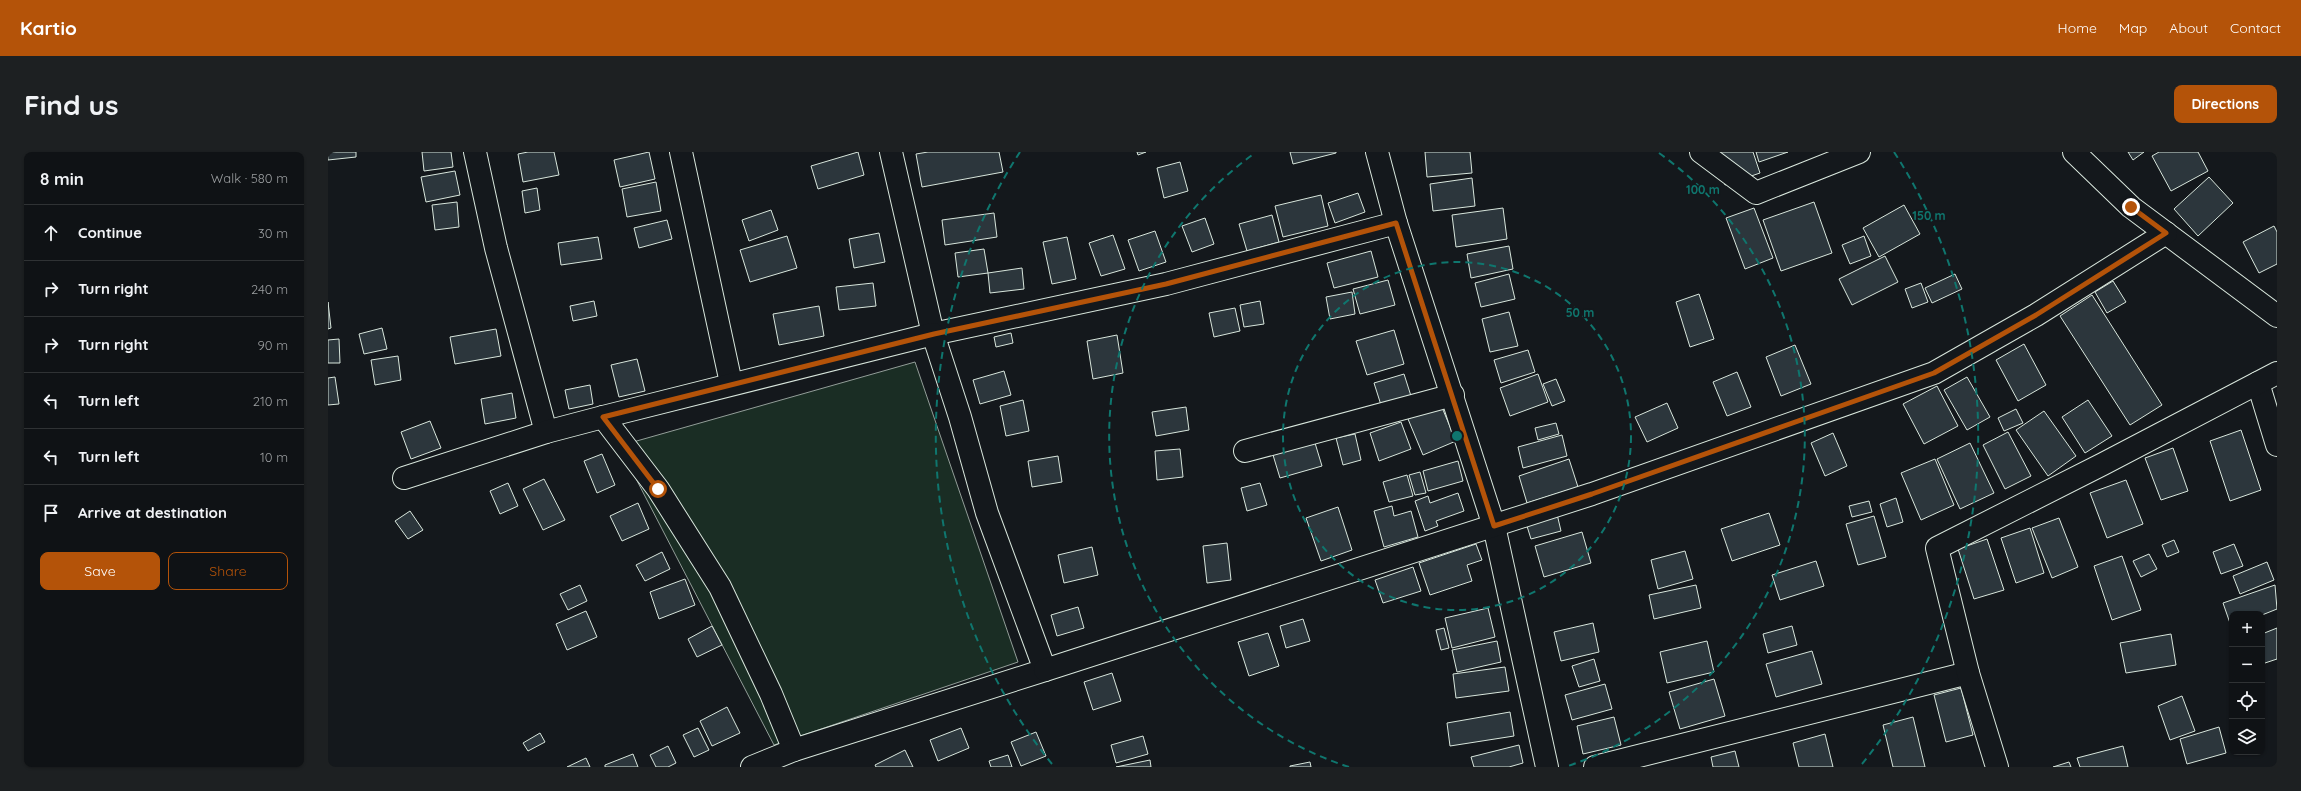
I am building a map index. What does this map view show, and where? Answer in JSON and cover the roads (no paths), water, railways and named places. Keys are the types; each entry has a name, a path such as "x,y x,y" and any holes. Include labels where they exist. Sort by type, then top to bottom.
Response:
{"street":[{"path":"475,152 496,248 546,432"},
{"path":"681,152 731,384"},
{"path":"891,152 934,334 960,417 987,512 1045,670"},
{"path":"1377,152 1396,223 1453,395 1494,526 1548,767"},
{"path":"1701,152 1756,193 1859,152"},
{"path":"2074,152 2131,207 2277,316"},
{"path":"404,478 546,432 731,384 934,334 1166,284 1396,223"},
{"path":"752,767 794,750 1592,494 1934,373 2036,315 2166,233"},
{"path":"1997,767 1968,673 1937,548 2103,464 2277,373"},
{"path":"2258,383 2277,445"},
{"path":"1246,451 1453,395"},
{"path":"603,417 658,489 720,587 771,694 794,750"},
{"path":"1595,767 1968,673"}]}
